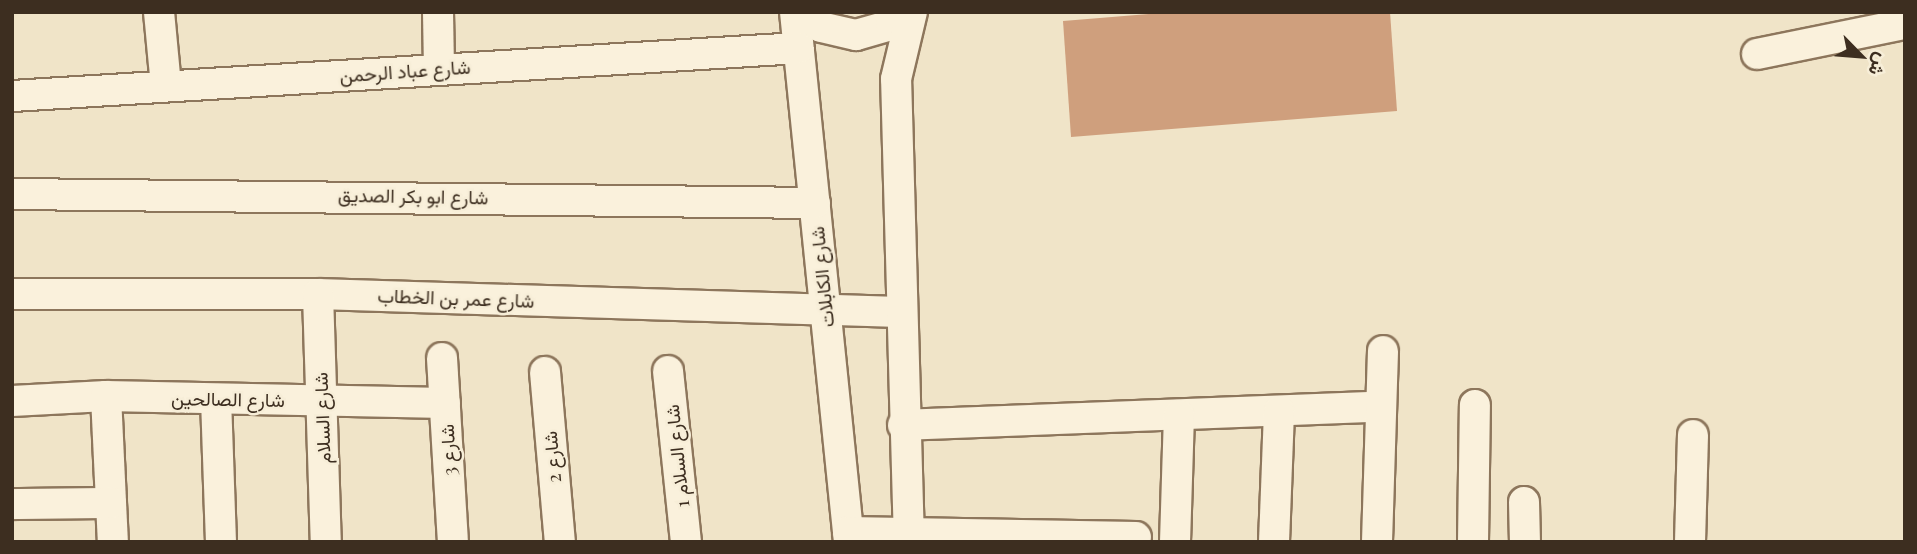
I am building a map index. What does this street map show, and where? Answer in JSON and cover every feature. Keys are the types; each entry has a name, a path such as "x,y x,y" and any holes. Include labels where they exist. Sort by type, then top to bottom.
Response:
{"street":[{"path":"159,12 166,86"},
{"path":"439,12 439,69"},
{"name":"شارع الكابلات","path":"795,12 848,537"},
{"path":"802,12 821,27 856,35 891,25 910,12"},
{"path":"909,537 903,425 896,79 910,12"},
{"path":"1757,54 1905,24"},
{"name":"شارع عباد الرحمن","path":"12,96 799,48"},
{"name":"شارع ابو بكر الصديق","path":"12,194 815,203"},
{"name":"شارع عمر بن الخطاب","path":"12,294 318,294 900,312"},
{"name":"شارع السلام","path":"318,294 326,542"},
{"path":"1377,542 1383,351"},
{"name":"شارع 3","path":"442,358 453,542"},
{"name":"شارع السلام 1","path":"668,371 686,542"},
{"name":"شارع 2","path":"545,372 559,542"},
{"path":"106,396 113,542"},
{"name":"شارع الصالحين","path":"12,401 106,396 445,403"},
{"path":"216,398 221,542"},
{"path":"1473,542 1475,405"},
{"path":"903,425 1380,407"},
{"path":"1274,542 1279,411"},
{"path":"1175,542 1179,415"},
{"path":"1690,542 1693,435"},
{"path":"1524,502 1525,542"},
{"path":"12,505 111,503"},
{"path":"848,537 1136,537"}],"building":[{"path":"1173,12 1390,12 1397,111 1071,137 1063,21"}]}
